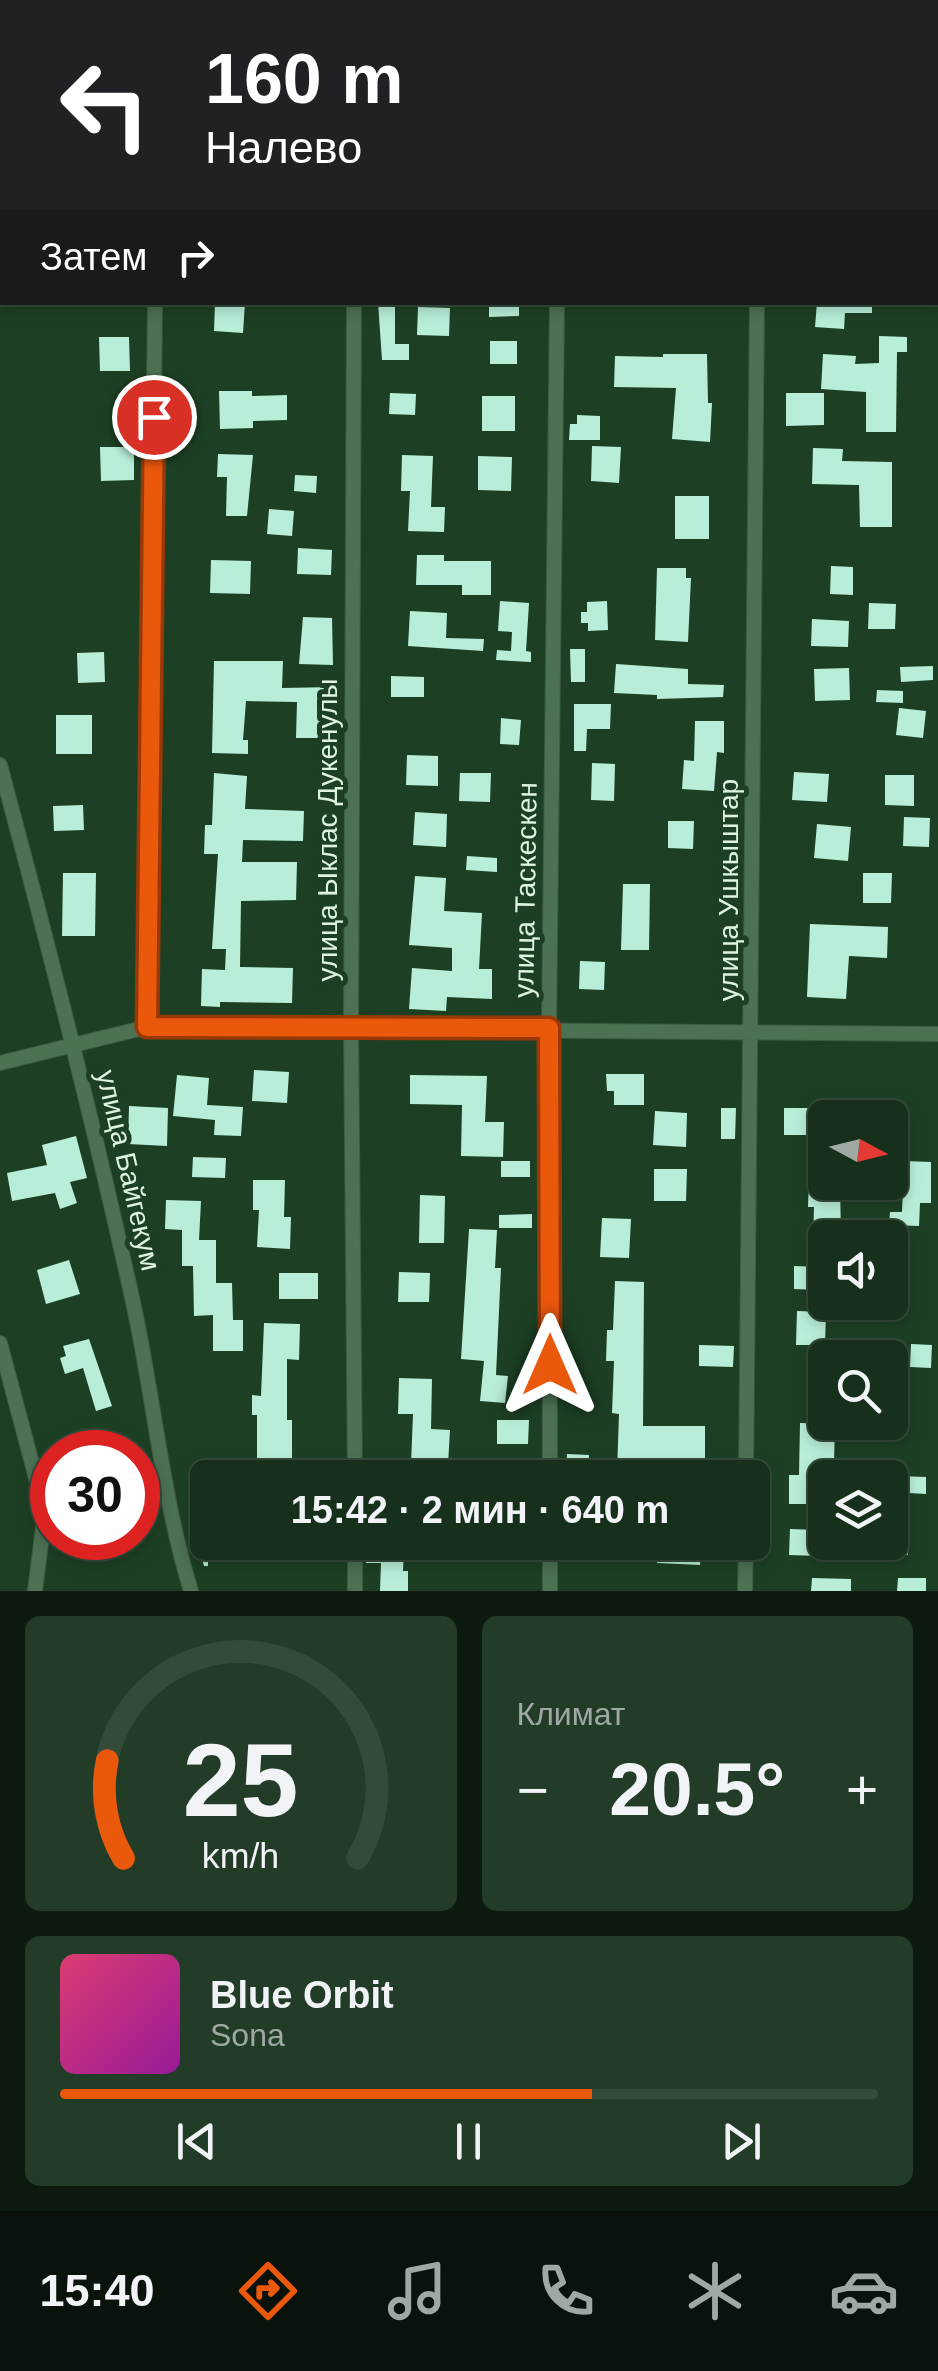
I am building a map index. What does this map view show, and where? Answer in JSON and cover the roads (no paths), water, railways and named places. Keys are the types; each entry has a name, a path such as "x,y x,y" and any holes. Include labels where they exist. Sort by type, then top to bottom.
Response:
{"street":[{"path":"147,1027 155,305"},
{"name":"улица Ыклас Дукенулы","path":"354,305 354,1460"},
{"name":"улица Таскескен","path":"550,1460 549,1028 557,305"},
{"name":"улица Ушкыштар","path":"746,1460 757,305"},
{"name":"улица Байгекум","path":"0,765 74,1043 134,1307 177,1546 191,1591"},
{"path":"0,1063 147,1027 938,1034"},
{"path":"0,1342 45,1512 35,1591"},
{"path":"355,1560 356,1591"},
{"path":"550,1560 550,1591"},
{"path":"745,1591 746,1560"}]}
